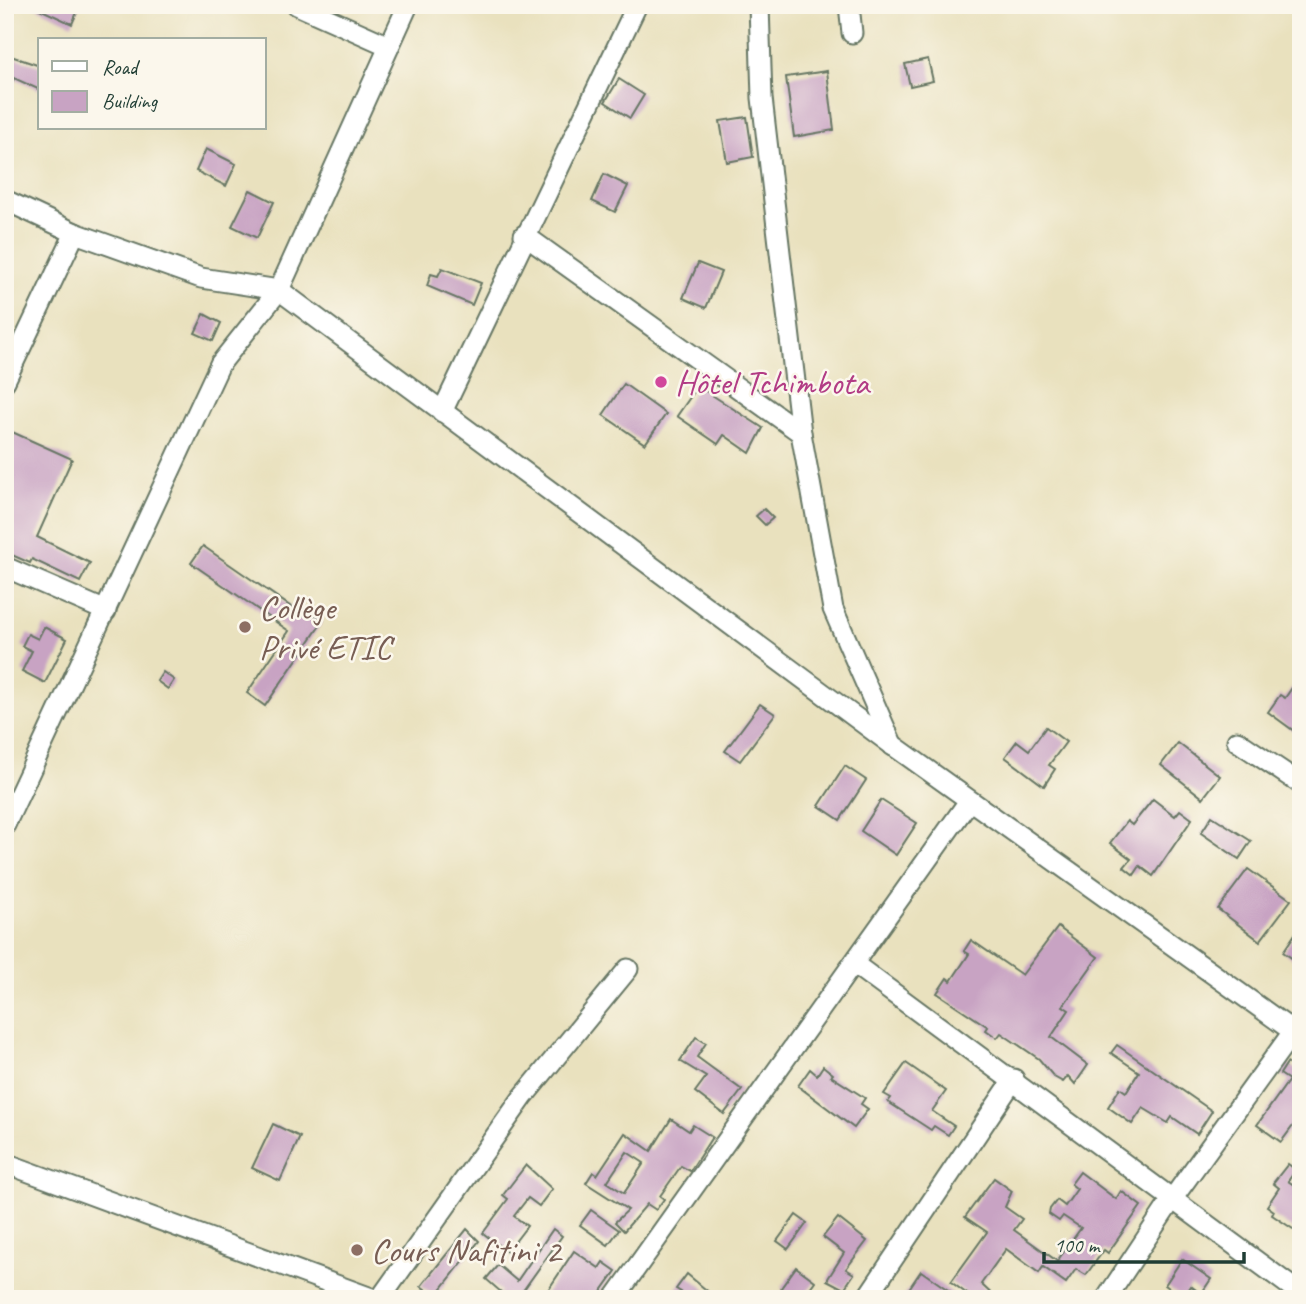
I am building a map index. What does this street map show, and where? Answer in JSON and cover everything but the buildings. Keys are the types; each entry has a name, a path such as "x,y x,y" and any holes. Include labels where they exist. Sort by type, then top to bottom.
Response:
{"street":[{"path":"297,5 389,46"},
{"path":"5,825 220,364 279,290 408,5"},
{"path":"442,412 524,235 637,5"},
{"path":"759,5 762,98 802,433 833,610 894,747"},
{"path":"849,5 852,33"},
{"path":"5,200 75,233 201,278 279,290 894,747 1298,1030 1173,1198 1106,1299"},
{"path":"5,380 75,233"},
{"path":"524,235 802,433"},
{"path":"5,567 106,611"},
{"path":"1237,741 1301,784"},
{"path":"614,1299 970,801"},
{"path":"854,964 1014,1079 1301,1294"},
{"path":"380,1299 523,1097 628,970"},
{"path":"866,1299 1014,1079"},
{"path":"5,1163 374,1299"}],"place":[{"name":"Hôtel Tchimbota","path":"661,382"},
{"name":"Collège Privé ETIC","path":"245,627"},
{"name":"Cours Nafitini 2","path":"357,1250"}]}
